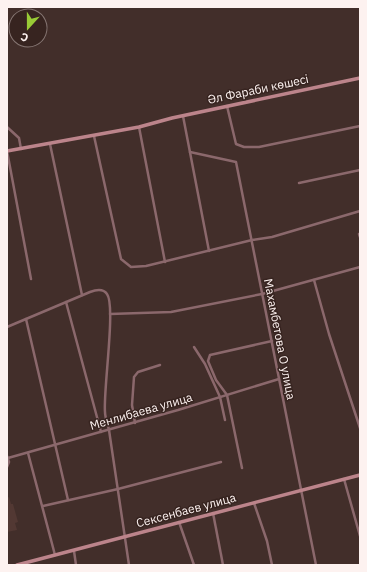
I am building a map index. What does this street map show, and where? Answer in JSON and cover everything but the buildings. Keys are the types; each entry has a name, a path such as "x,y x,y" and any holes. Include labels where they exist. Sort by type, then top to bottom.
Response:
{"street":[{"name":"Әл Фараби көшесі","path":"139,127 183,115 360,78"},
{"path":"227,106 236,144 244,147 259,147 360,126"},
{"path":"183,115 209,251"},
{"path":"7,127 19,138 21,148"},
{"path":"31,279 7,151 139,127 165,262"},
{"path":"94,136 121,259 131,267 165,262 252,240 272,237 360,211"},
{"path":"50,144 82,295"},
{"name":"Махамбетова О улица","path":"190,152 236,162 316,565"},
{"path":"299,183 360,170"},
{"path":"110,314 171,312 262,294 360,267"},
{"path":"314,280 335,354 360,428"},
{"path":"7,327 82,295 98,290 105,291 108,295 110,314 105,412 129,565"},
{"path":"66,302 101,432"},
{"path":"26,319 68,500"},
{"path":"242,468 227,395 216,380 208,361 210,355 272,342"},
{"path":"194,347 205,364 220,397 225,420"},
{"path":"134,423 132,405 134,377 138,372 160,366"},
{"name":"Менлибаева улица","path":"8,457 55,446 279,379"},
{"path":"28,453 56,556"},
{"path":"7,467 9,462 8,457"},
{"path":"43,506 118,489 221,462"},
{"name":"Сексенбаев улица","path":"17,565 360,475"},
{"path":"344,479 360,536"},
{"path":"254,503 272,565"},
{"path":"213,513 223,565"},
{"path":"179,522 194,565"},
{"path":"74,551 76,565"}],"shaded area":[{"path":"9,497 11,504 13,504 18,522 15,523 17,530 7,532 7,498"}]}
